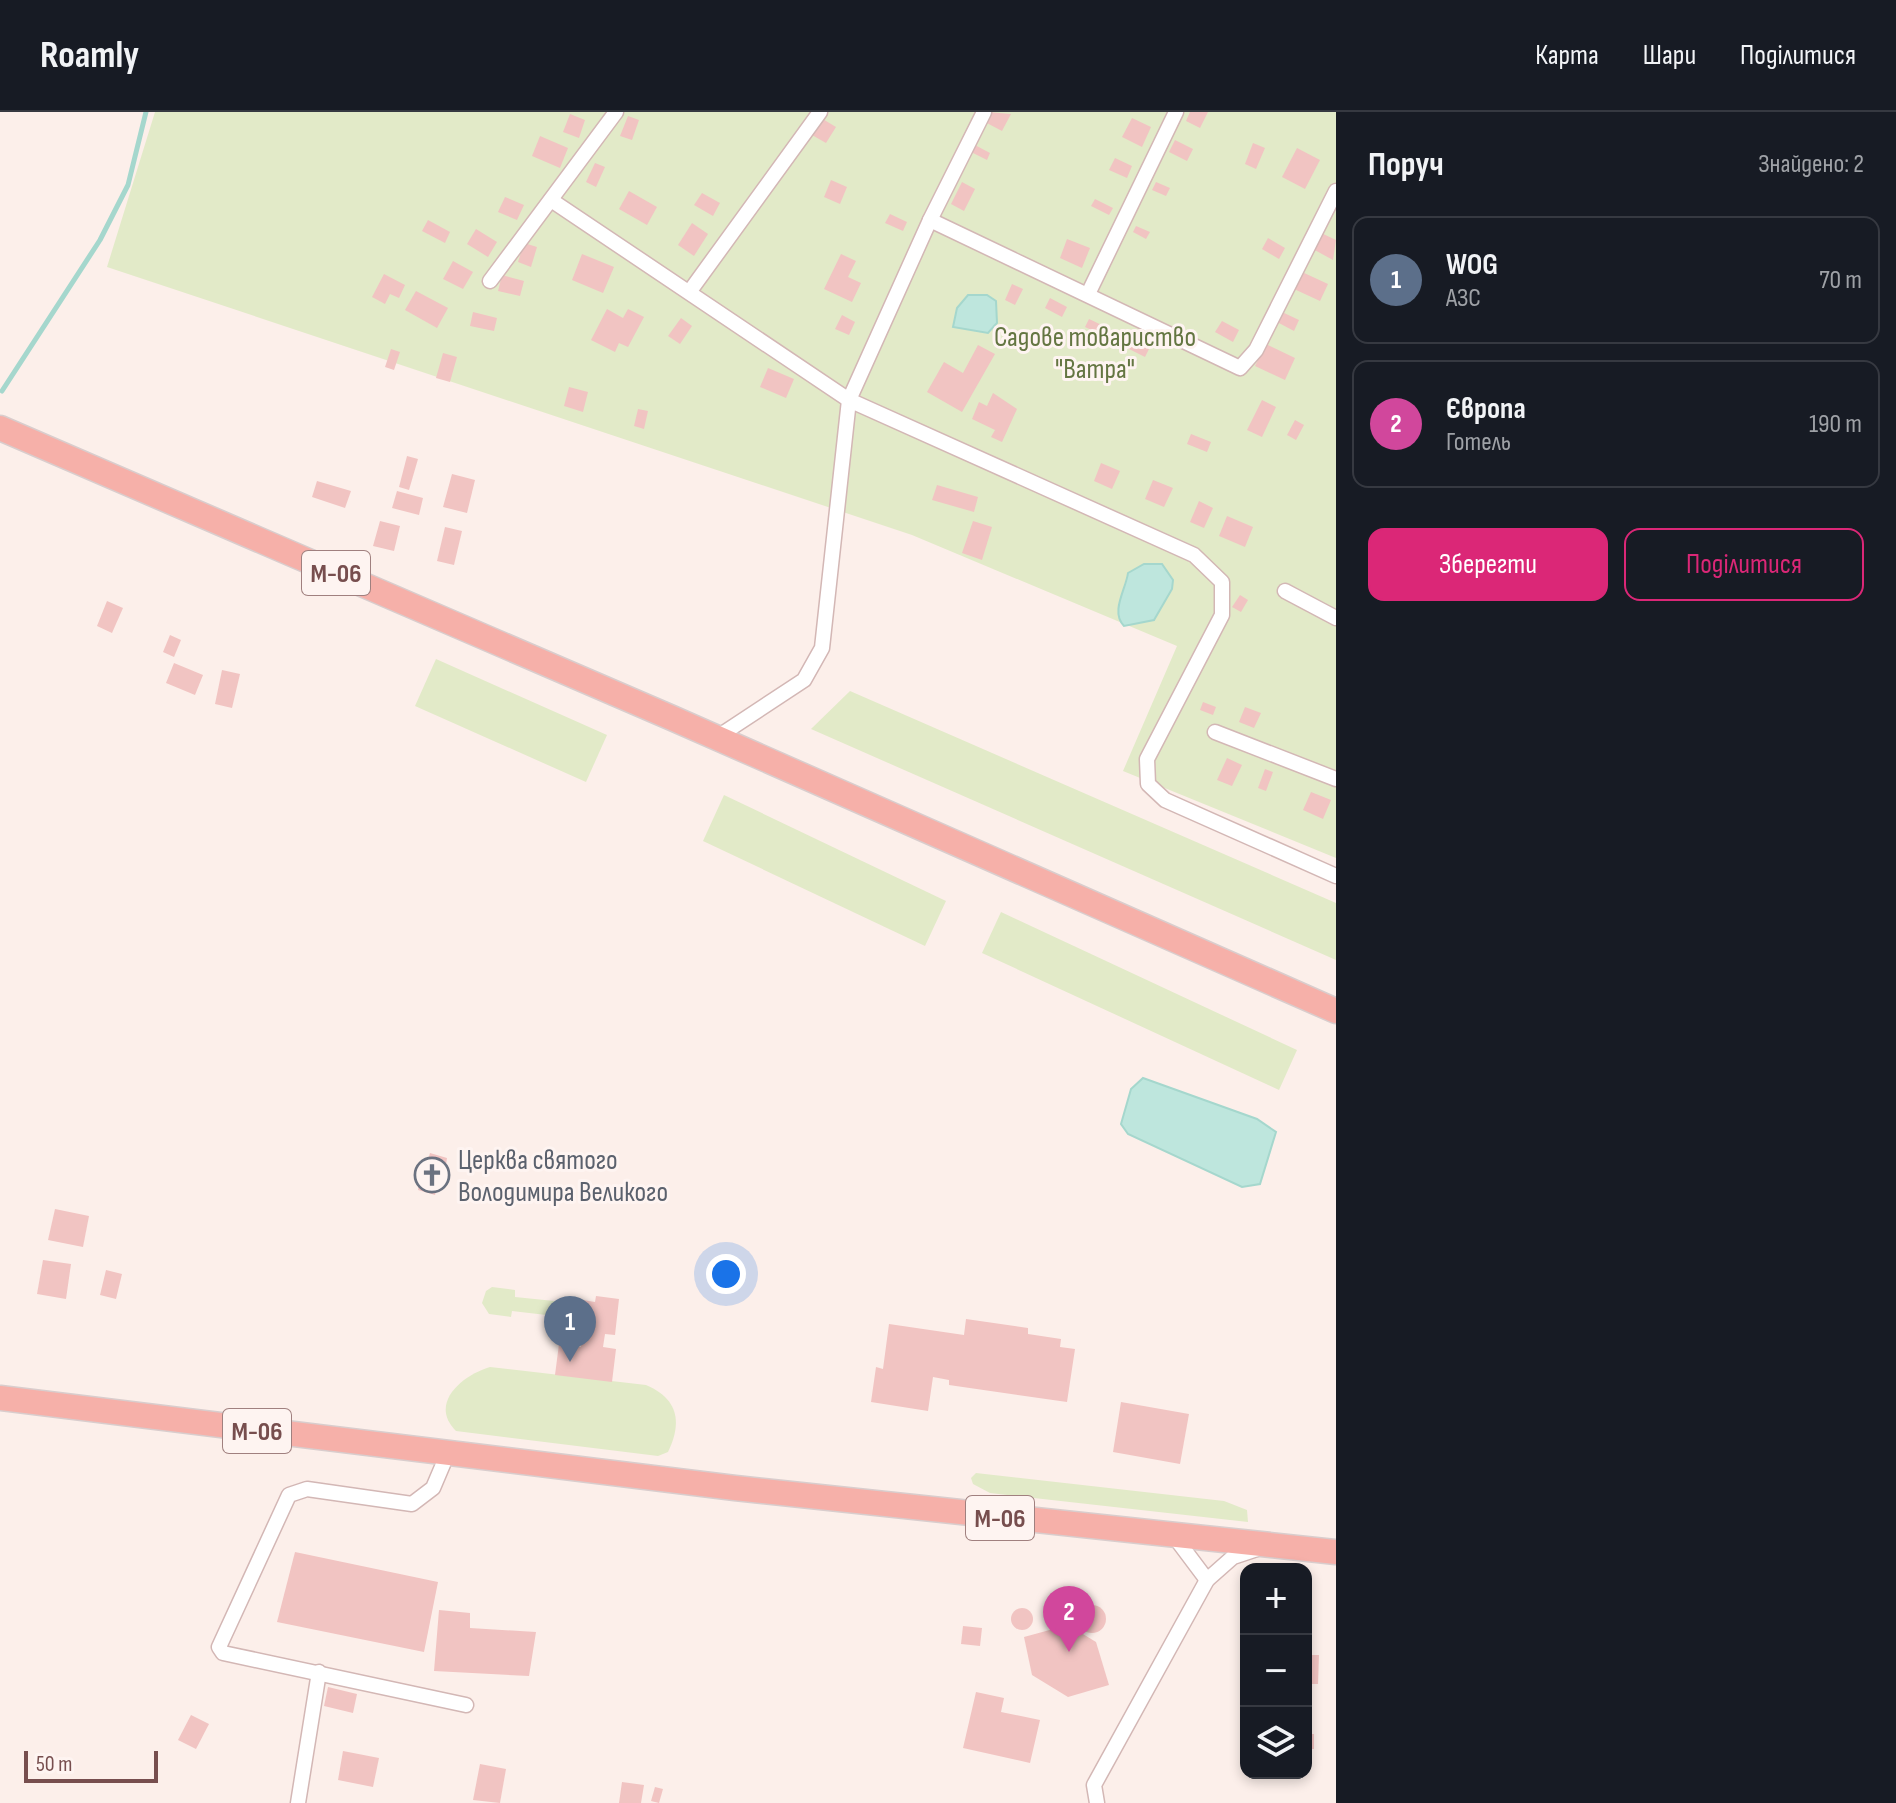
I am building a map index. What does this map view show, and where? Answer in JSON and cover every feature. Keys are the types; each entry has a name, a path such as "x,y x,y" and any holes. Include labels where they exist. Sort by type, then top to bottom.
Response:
{"highway":[{"name":"М-06","path":"0,428 1336,1011"},
{"name":"М-06","path":"0,1398 447,1455 1336,1552"}],"street":[{"path":"490,281 616,112"},
{"path":"690,291 820,112"},
{"path":"716,738 804,680 822,648 849,400 930,220 984,112"},
{"path":"1088,294 1176,112"},
{"path":"930,220 1240,368 1256,350 1336,191"},
{"path":"551,200 849,400 1194,555 1222,582 1222,615 1147,759 1148,784 1165,800 1336,876"},
{"path":"1285,591 1336,618"},
{"path":"1215,732 1336,779"},
{"path":"447,1455 433,1488 412,1504 307,1489 289,1495 219,1647 223,1653 466,1705"},
{"path":"1174,1536 1207,1580"},
{"path":"1097,1803 1094,1785 1207,1580 1233,1557 1266,1546"},
{"path":"298,1803 319,1672"}],"green space":[{"name":"Садове товариство \"Ватра\"","path":"155,112 1336,112 1336,858 1123,771 1177,646 912,535 107,267"},
{"path":"436,659 607,735 586,782 415,706"},
{"path":"850,691 1336,903 1336,960 811,729"},
{"path":"724,795 946,901 925,946 703,841"},
{"path":"1001,912 1297,1050 1279,1090 982,953"},
{"path":"492,1287 515,1290 515,1297 574,1303 572,1318 512,1311 511,1317 489,1314 482,1303 486,1291"},
{"path":"490,1367 646,1385 665,1397 675,1413 675,1431 668,1452 658,1456 456,1431 448,1421 447,1401 460,1383"},
{"path":"976,1473 1224,1501 1247,1510 1248,1522 990,1493 973,1484 971,1478"}],"water":[{"path":"968,295 987,295 996,301 997,323 988,333 953,327 957,308"},
{"path":"1144,564 1162,564 1173,580 1172,589 1154,620 1124,626 1118,614 1128,573"},
{"path":"1143,1078 1257,1119 1276,1132 1260,1184 1242,1187 1128,1134 1121,1124 1131,1089"}],"building":[{"path":"988,112 1011,114 1002,131 983,121"},
{"path":"1190,112 1208,112 1200,128 1186,121"},
{"path":"570,114 585,120 579,138 563,132"},
{"path":"628,116 639,120 632,140 620,136"},
{"path":"821,118 836,127 826,143 812,135"},
{"path":"1132,118 1151,127 1142,147 1122,137"},
{"path":"540,136 568,148 560,168 532,156"},
{"path":"1175,140 1193,149 1187,161 1169,152"},
{"path":"1253,143 1265,148 1256,169 1245,164"},
{"path":"973,144 990,153 987,160 969,151"},
{"path":"1297,148 1320,160 1305,189 1282,177"},
{"path":"1115,158 1132,166 1127,178 1109,170"},
{"path":"595,163 605,167 596,187 586,182"},
{"path":"831,180 847,187 840,204 824,197"},
{"path":"962,182 975,189 964,211 951,204"},
{"path":"1156,182 1170,188 1166,196 1152,190"},
{"path":"629,191 657,207 647,225 619,209"},
{"path":"702,193 720,203 713,216 694,205"},
{"path":"505,197 524,205 517,220 498,212"},
{"path":"1095,199 1113,208 1109,215 1091,206"},
{"path":"890,214 907,222 903,231 885,223"},
{"path":"428,220 450,232 445,243 422,231"},
{"path":"692,223 708,234 694,256 678,245"},
{"path":"1136,226 1150,232 1146,239 1133,232"},
{"path":"476,229 497,242 488,257 467,244"},
{"path":"1319,232 1336,240 1333,260 1311,248"},
{"path":"1268,238 1285,248 1279,259 1262,249"},
{"path":"1067,239 1090,248 1082,268 1060,258"},
{"path":"524,243 537,247 531,267 518,262"},
{"path":"582,254 614,267 603,293 572,280"},
{"path":"841,254 856,261 848,277 861,283 852,302 824,289"},
{"path":"453,261 473,272 463,289 443,279"},
{"path":"1302,272 1328,284 1320,301 1294,289"},
{"path":"384,274 405,285 399,298 390,294 385,304 372,297"},
{"path":"502,275 524,281 520,296 498,291"},
{"path":"1012,284 1023,289 1015,305 1005,300"},
{"path":"416,291 448,308 437,328 405,310"},
{"path":"1050,298 1067,307 1062,317 1045,308"},
{"path":"607,309 623,318 628,309 644,317 628,347 619,343 615,352 591,340"},
{"path":"473,312 497,318 494,331 470,326"},
{"path":"1282,312 1299,320 1294,331 1277,322"},
{"path":"842,315 855,322 849,335 835,329"},
{"path":"681,318 692,326 680,344 668,336"},
{"path":"1089,319 1108,328 1104,336 1085,327"},
{"path":"1222,321 1239,330 1233,342 1215,332"},
{"path":"1129,334 1151,345 1145,357 1123,346"},
{"path":"1266,344 1295,358 1285,380 1255,366"},
{"path":"978,345 995,354 962,412 927,392 944,362 963,373"},
{"path":"391,349 400,352 394,370 385,367"},
{"path":"443,353 457,357 450,382 436,378"},
{"path":"768,368 794,379 786,398 760,387"},
{"path":"569,387 588,392 583,412 564,406"},
{"path":"993,393 1017,409 1002,442 991,437 995,430 972,419 979,402 987,406"},
{"path":"1262,400 1276,407 1262,437 1247,430"},
{"path":"638,409 648,411 644,429 634,426"},
{"path":"1295,420 1304,425 1296,440 1287,435"},
{"path":"1191,434 1211,442 1207,452 1187,444"},
{"path":"407,456 418,459 409,490 399,487"},
{"path":"1101,463 1120,471 1112,489 1094,481"},
{"path":"452,474 475,480 467,513 443,507"},
{"path":"1153,480 1173,488 1164,507 1145,499"},
{"path":"317,481 351,491 345,508 312,497"},
{"path":"937,485 978,497 974,512 932,500"},
{"path":"397,491 423,498 419,515 392,508"},
{"path":"1199,501 1213,508 1204,528 1190,522"},
{"path":"1227,516 1253,527 1245,547 1219,536"},
{"path":"380,521 400,526 394,551 373,546"},
{"path":"973,521 992,527 982,560 962,553"},
{"path":"445,527 462,531 454,565 437,561"},
{"path":"1240,595 1248,600 1241,612 1232,607"},
{"path":"107,601 123,608 112,633 97,626"},
{"path":"170,635 181,640 174,657 163,652"},
{"path":"174,663 203,675 195,695 166,683"},
{"path":"222,670 240,674 232,708 215,704"},
{"path":"1203,702 1216,707 1213,715 1200,710"},
{"path":"1245,707 1261,713 1254,728 1239,722"},
{"path":"1227,758 1242,765 1232,786 1217,780"},
{"path":"1265,769 1273,772 1266,791 1258,788"},
{"path":"1311,792 1331,800 1323,819 1303,810"},
{"name":"Церква святого Володимира Великого","path":"430,1153 447,1158 443,1186 438,1185 435,1195 418,1190 422,1163 427,1164"},
{"path":"55,1209 89,1216 83,1247 48,1240"},
{"path":"43,1260 71,1264 66,1299 37,1294"},
{"path":"106,1270 122,1274 116,1299 100,1295"},
{"path":"596,1296 619,1299 615,1335 605,1334 603,1347 616,1349 612,1382 555,1375 559,1344 581,1347 583,1300 595,1302"},
{"path":"966,1319 1028,1328 1028,1334 1061,1339 1060,1347 1075,1349 1067,1402 949,1385 949,1380 933,1377 928,1411 871,1402 876,1367 883,1369 889,1324 964,1335"},
{"path":"1121,1402 1189,1414 1180,1464 1113,1452"},
{"path":"295,1552 438,1582 424,1652 277,1622"},
{"path":"1092,1605 1102,1609 1106,1619 1102,1629 1092,1633 1082,1629 1078,1619 1082,1609"},
{"path":"1022,1608 1030,1611 1033,1619 1030,1627 1022,1630 1014,1627 1011,1619 1014,1611"},
{"path":"439,1610 470,1613 470,1628 536,1632 529,1676 434,1671"},
{"path":"1068,1625 1096,1642 1109,1685 1068,1697 1032,1675 1024,1637"},
{"path":"963,1626 982,1628 980,1646 961,1644"},
{"path":"1312,1655 1319,1655 1318,1684 1312,1684"},
{"path":"328,1687 357,1694 353,1713 324,1706"},
{"path":"976,1692 1004,1698 1001,1712 1040,1720 1030,1763 963,1748"},
{"path":"191,1715 209,1724 196,1749 178,1740"},
{"path":"343,1751 379,1758 373,1787 338,1780"},
{"path":"480,1764 506,1769 500,1803 473,1800"},
{"path":"622,1782 644,1785 641,1803 619,1803"},
{"path":"655,1787 663,1789 659,1803 651,1801"}],"waterway":[{"path":"2,391 100,240 128,185 146,112"}],"place":[{"name":"Церква святого Володимира Великого","path":"432,1175"},
{"name":"WOG","path":"570,1362"},
{"name":"Європа","path":"1069,1652"}]}
